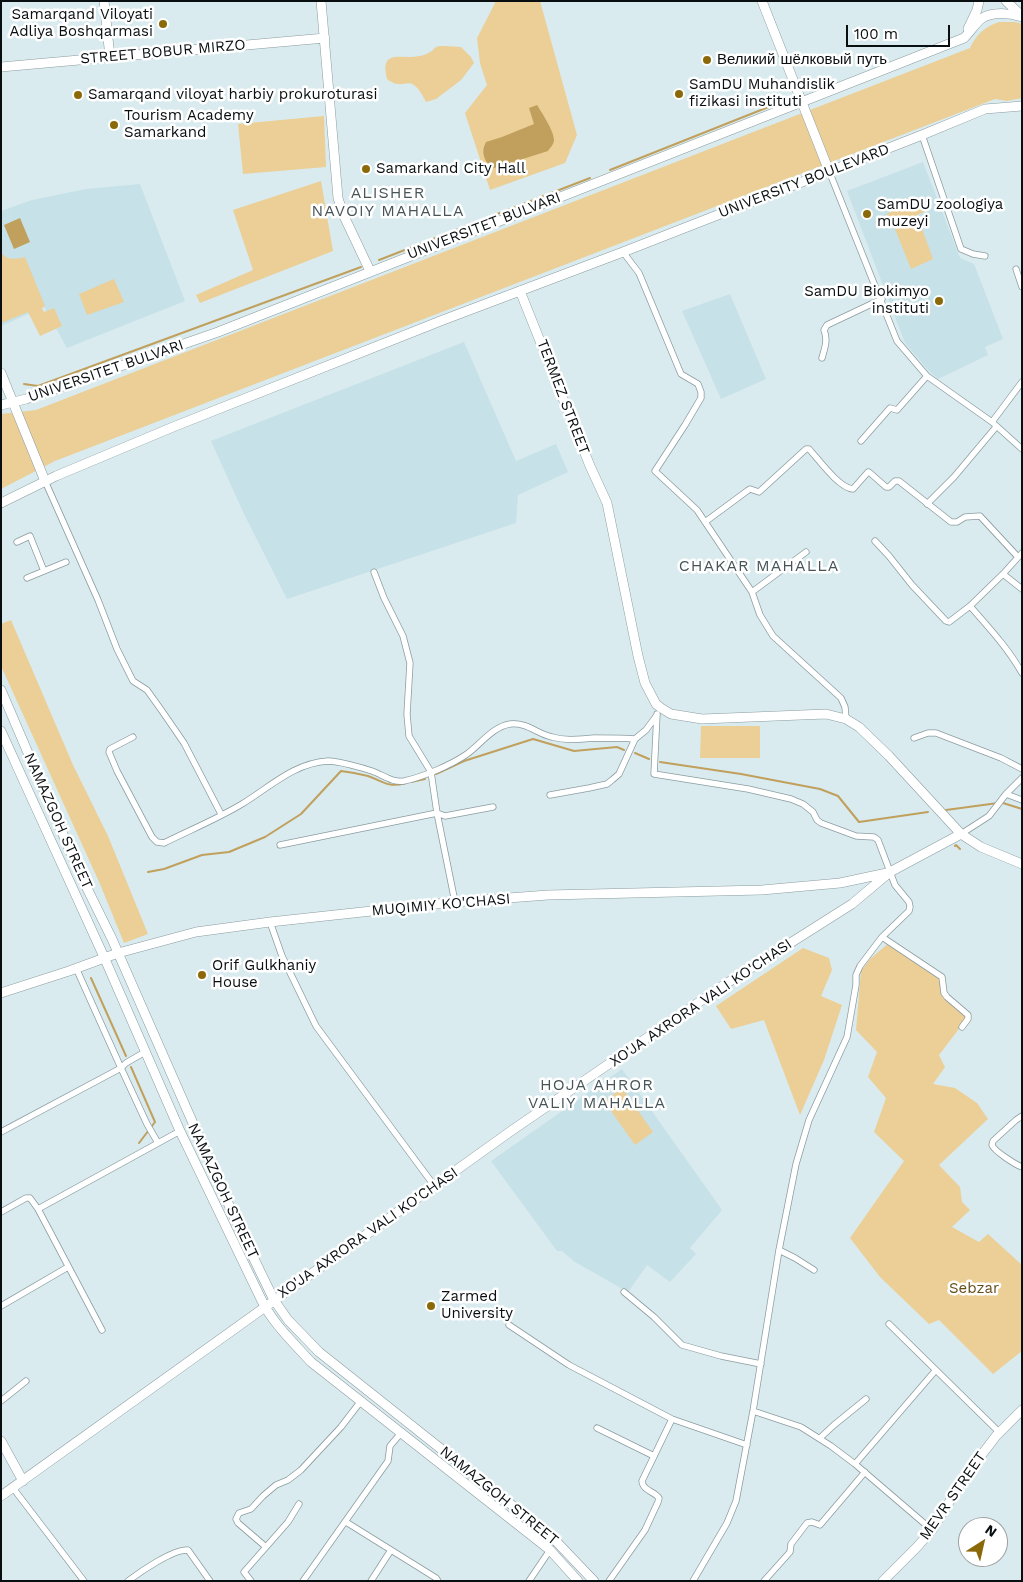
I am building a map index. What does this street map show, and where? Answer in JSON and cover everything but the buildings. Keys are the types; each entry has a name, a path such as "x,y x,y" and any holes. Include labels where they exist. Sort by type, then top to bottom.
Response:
{"main road":[{"path":"104,1 110,57"},
{"path":"321,1 338,198 342,214 370,271"},
{"path":"762,1 829,171"},
{"path":"964,38 977,10 979,1"},
{"path":"984,1 987,17"},
{"path":"1006,1 1022,17"},
{"path":"964,38 981,20 987,17 1006,14 1022,17"},
{"name":"STREET BOBUR MIRZO","path":"1,67 325,38"},
{"name":"UNIVERSITET BULVARI","path":"1,405 26,399 218,332 964,38"},
{"name":"UNIVERSITY BOULEVARD","path":"623,252 985,109 1022,106"},
{"path":"1,503 45,481 173,427 520,290 623,252"},
{"name":"TERMEZ STREET","path":"520,290 590,466 607,503 638,656 649,691 659,711"},
{"path":"3,377 45,481"},
{"name":"NAMAZGOH STREET","path":"1,690 80,874 118,953 220,1188 274,1300 288,1320 319,1352 552,1537 594,1581"},
{"path":"659,711 702,719 826,714 846,719 859,727 877,744 961,834 981,847 1022,864"},
{"name":"NAMAZGOH STREET","path":"1,731 180,1130 264,1307 278,1327 311,1362 550,1550 578,1581"},
{"path":"36,809 50,804"},
{"name":"XO'JA AXRORA VALI KO'CHASI","path":"1,1496 511,1131 583,1083 674,1018 852,904 890,872 961,834"},
{"name":"MUQIMIY KO'CHASI","path":"1,993 104,957 196,932 455,902 548,895 762,890 840,883 890,872"},
{"name":"MEVR STREET","path":"883,1581 932,1530 964,1478 999,1432 1022,1410"},
{"path":"1,1441 23,1481 13,1488"}],"street":[{"path":"922,135 961,248 973,254 985,256"},
{"path":"829,171 898,341 927,376 994,425 1022,449"},
{"path":"623,252 639,273 681,374 698,384 701,392 698,404 655,471 697,510 752,592 760,615 773,636 822,683 841,698 845,707 846,719"},
{"path":"1016,269 1022,287"},
{"path":"822,358 826,345 824,330 827,325 882,299"},
{"path":"861,441 890,408 897,410 927,376"},
{"path":"927,504 954,477 994,425 1022,382"},
{"path":"705,522 747,490 750,489 758,492 806,450 810,450 840,483 850,490 870,472 886,487 898,481 954,523 965,517 980,516 1020,555 970,606 949,622 912,585 875,540"},
{"path":"45,481 133,681 147,690 184,743 221,814"},
{"path":"17,542 30,536 44,571"},
{"path":"752,592 806,552"},
{"path":"27,578 66,562"},
{"path":"374,572 384,598 403,636 410,663 407,714 409,736 432,772 437,813 455,902"},
{"path":"1003,574 1022,589"},
{"path":"970,606 999,639 1022,673"},
{"path":"550,795 607,784 619,774 635,739 646,730 659,711"},
{"path":"659,711 654,774 748,789 796,801 812,812 817,820 821,822 856,836 874,837 878,840 895,885 909,902 910,908 882,937 860,966 856,975 847,1037 809,1120 796,1164 779,1250 754,1411 736,1501 727,1523 693,1581"},
{"path":"133,737 110,749 108,752 152,837 157,842 164,843 241,804 272,782 299,768 318,762 338,762 371,770 396,781 404,781 432,772 467,754 490,734 509,724 529,726 552,737 568,740 635,739"},
{"path":"914,738 928,733 936,733 1022,768"},
{"path":"961,834 985,820 1000,800 1022,778"},
{"path":"1006,794 1022,800"},
{"path":"280,845 437,813 445,816 493,807"},
{"path":"270,922 282,956 316,1026 430,1180 433,1187"},
{"path":"882,937 942,977 946,997 968,1015 968,1019 962,1027"},
{"path":"76,968 147,1124 158,1143"},
{"path":"1,1132 121,1068 146,1052"},
{"path":"1022,1116 993,1141 992,1144 998,1151 1022,1167"},
{"path":"38,1209 180,1130"},
{"path":"1,1212 26,1198 33,1200 102,1330"},
{"path":"779,1250 814,1270"},
{"path":"1,1306 68,1267"},
{"path":"624,1292 682,1344 721,1356 762,1364"},
{"path":"889,1324 999,1432"},
{"path":"509,1325 569,1365 672,1419 747,1445"},
{"path":"855,1464 935,1371"},
{"path":"1,1401 26,1381"},
{"path":"820,1438 866,1399"},
{"path":"266,1548 238,1523 236,1519 239,1514 251,1509 276,1485 288,1480 301,1470 341,1427 361,1401"},
{"path":"754,1411 801,1427 820,1438 865,1472 932,1530"},
{"path":"609,1581 645,1530 658,1502 658,1495 642,1485 642,1481 672,1419"},
{"path":"598,1428 654,1456"},
{"path":"303,1581 388,1461 390,1446 401,1433"},
{"path":"764,1581 790,1552 791,1544 807,1523 812,1522 820,1525 865,1472"},
{"path":"13,1488 84,1581"},
{"path":"251,1581 244,1572 288,1522 299,1504"},
{"path":"346,1522 438,1581"},
{"path":"128,1581 171,1555 183,1550 188,1550 210,1581"},
{"path":"371,1581 391,1550"},
{"path":"529,1581 550,1550"}],"shaded area":[{"path":"537,105 552,132 554,140 551,147 548,151 491,169 483,153 486,142 534,124 529,108"},
{"name":"SamDU Biokimyo instituti","path":"923,162 960,258 974,264 1003,339 985,347 988,355 938,379 905,343 847,191"},
{"path":"140,184 185,301 67,348 44,307 1,326 1,211 32,200 86,189"},
{"path":"20,218 30,242 14,249 4,225"},
{"path":"730,294 766,379 721,399 682,311"},
{"path":"464,342 516,461 556,444 568,472 518,495 516,523 287,599 245,516 211,441"},
{"path":"622,1069 722,1210 690,1248 696,1254 670,1282 647,1265 628,1292 575,1262 562,1251 557,1251 491,1161"}],"green space":[{"path":"494,1 540,1 577,135 565,163 490,190 465,113 487,85 480,63 477,38 495,3"},
{"path":"999,22 1022,24 1022,98 1007,101 995,99 55,461 1,489 1,414 36,410 970,48 981,32"},
{"path":"436,47 461,47 474,63 461,80 436,99 426,102 415,86 407,83 393,83 387,79 385,69 389,59 394,57 422,56 431,52"},
{"path":"324,116 326,167 243,174 238,124"},
{"path":"321,181 333,251 200,303 196,295 253,270 233,210"},
{"path":"911,197 916,208 920,206 928,210 917,215 933,259 911,269 891,219 886,214 906,206 904,200"},
{"path":"1,252 9,258 25,257 45,306 42,308 44,312 54,308 62,326 40,336 28,312 1,323"},
{"path":"114,279 124,302 87,315 79,294"},
{"path":"11,620 73,765 108,836 148,934 124,943 100,884 1,666 1,624"},
{"path":"701,726 760,726 760,758 700,758"},
{"name":"Sebzar","path":"890,942 941,975 943,998 968,1017 939,1055 945,1067 933,1084 955,1088 977,1103 988,1119 939,1165 960,1187 962,1202 970,1210 952,1227 979,1242 988,1234 1022,1265 1022,1351 993,1374 939,1320 929,1324 880,1277 850,1238 904,1161 874,1132 886,1098 868,1077 877,1052 856,1030 861,971 871,958"},
{"path":"803,948 829,958 832,970 821,996 842,1005 824,1060 800,1115 764,1020 731,1029 716,1006"},
{"path":"622,1088 653,1132 635,1145 604,1101"}],"waterway":[{"path":"610,170 776,104"},
{"path":"379,260 590,178"},
{"path":"24,384 38,386 361,267"},
{"path":"436,774 464,761 533,739 574,751 617,747 624,750"},
{"path":"635,753 649,759"},
{"path":"660,762 741,774 820,789 838,796 859,822 928,812"},
{"path":"148,872 164,869 202,855 229,852 265,837 301,814 341,771 368,776 390,785 406,783"},
{"path":"411,782 425,779"},
{"path":"946,810 998,803"},
{"path":"1003,803 1022,809"},
{"path":"955,846 960,849"},
{"path":"91,978 126,1056"},
{"path":"131,1067 155,1122 139,1143"}],"place":[{"name":"Samarqand Viloyati Adliya Boshqarmasi","path":"163,24"},
{"name":"Великий шёлковый путь","path":"707,60"},
{"name":"SamDU Muhandislik fizikasi instituti","path":"679,94"},
{"name":"Samarqand viloyat harbiy prokuroturasi","path":"78,95"},
{"name":"Tourism Academy Samarkand","path":"114,125"},
{"name":"Samarkand City Hall","path":"366,169"},
{"name":"SamDU zoologiya muzeyi","path":"867,214"},
{"name":"SamDU Biokimyo instituti","path":"939,301"},
{"name":"Orif Gulkhaniy House","path":"202,975"},
{"name":"Zarmed University","path":"431,1306"}],"district":[{"name":"ALISHER NAVOIY MAHALLA","path":"388,202"},
{"name":"CHAKAR MAHALLA","path":"759,566"},
{"name":"HOJA AHROR VALIY MAHALLA","path":"597,1094"}]}
